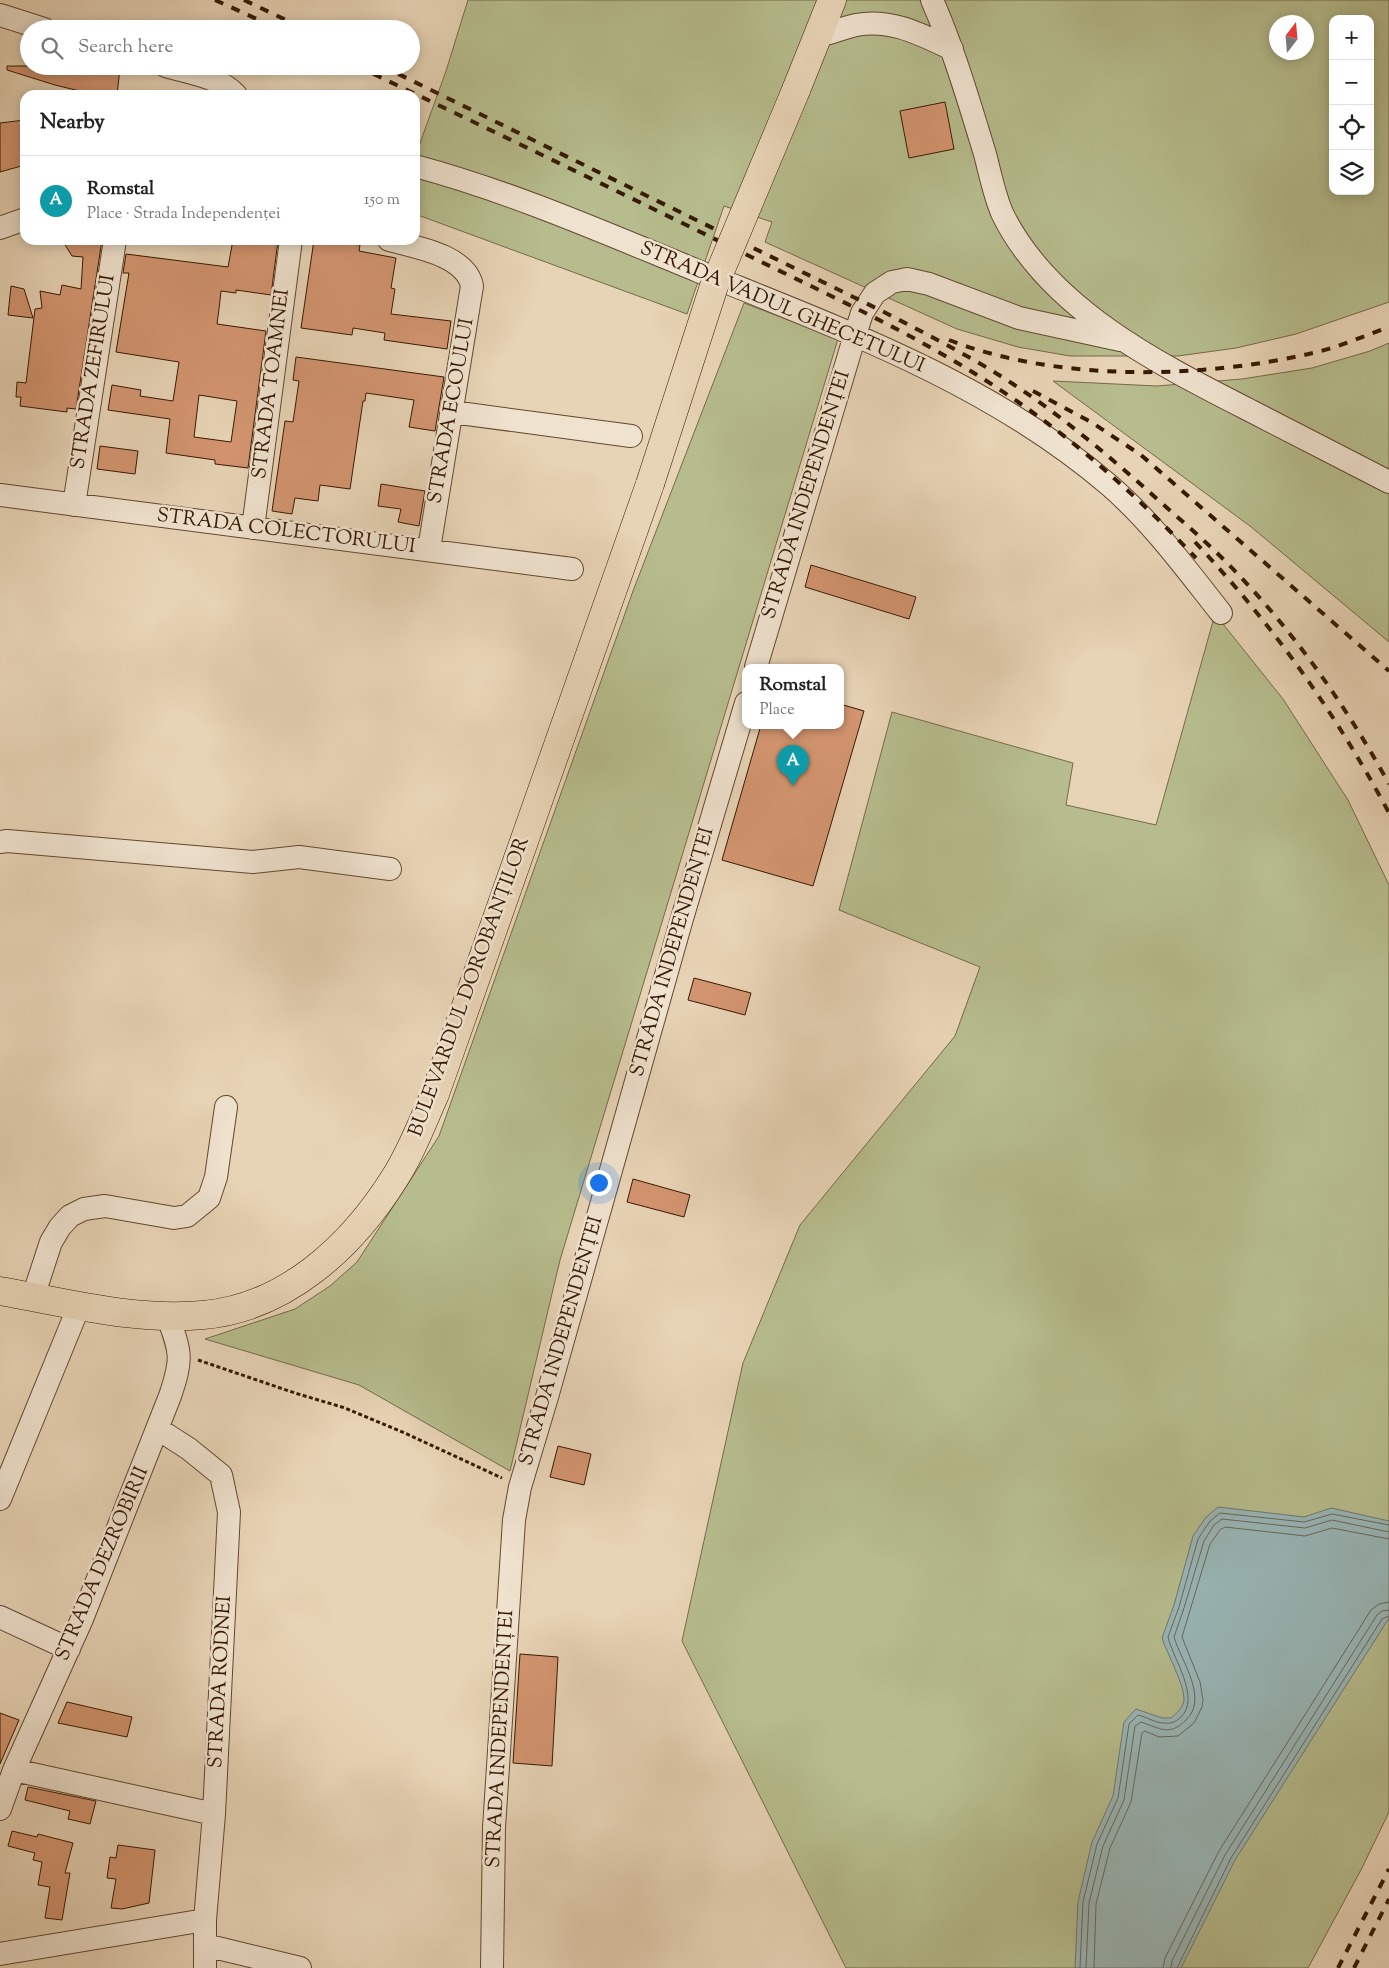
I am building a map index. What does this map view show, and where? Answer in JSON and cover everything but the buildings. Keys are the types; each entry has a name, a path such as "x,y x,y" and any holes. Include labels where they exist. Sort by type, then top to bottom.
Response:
{"main road":[{"name":"BULEVARDUL DOROBANȚILOR","path":"0,1291 121,1313 204,1315 237,1308 272,1296 302,1279 345,1242 367,1218 394,1179 414,1142 435,1094 650,484 714,286 832,0"}],"street":[{"path":"932,0 949,40"},
{"path":"940,0 949,40 1003,214 1024,249 1049,279 1070,299 1128,342 1173,371 1389,482"},
{"path":"0,15 20,21"},
{"path":"818,36 856,25 872,24 888,25 922,35 949,40"},
{"path":"196,75 222,83 232,90"},
{"name":"STRADA VADUL GHECETULUI","path":"420,168 532,204 855,335 917,363 1000,408 1062,449 1110,486 1154,532 1221,612"},
{"path":"0,228 20,220"},
{"name":"STRADA ZEFIRULUI","path":"74,505 114,245"},
{"name":"STRADA TOAMNEI","path":"253,528 290,245"},
{"name":"STRADA ECOULUI","path":"405,245 447,258 468,273 472,286 428,549"},
{"name":"STRADA INDEPENDENȚEI","path":"757,664 855,335 862,313 874,293 892,282 907,279 929,284 1019,318 1128,342"},
{"path":"452,412 631,436"},
{"name":"STRADA COLECTORULUI","path":"0,495 572,568"},
{"name":"STRADA INDEPENDENȚEI","path":"492,1968 494,1828 514,1520 520,1487 547,1398 680,922 742,716"},
{"path":"0,842 7,840 253,862 299,857 390,869"},
{"path":"33,1297 51,1242 60,1227 70,1216 84,1209 105,1206 174,1218 187,1216 209,1198 216,1177 226,1107"},
{"path":"0,1499 79,1306"},
{"name":"STRADA DEZROBIRII","path":"0,1809 14,1770 68,1648 158,1429 176,1379 180,1361 178,1343 167,1315"},
{"name":"STRADA RODNEI","path":"158,1429 189,1449 221,1475 229,1512 214,1814 205,1920 205,1968"},
{"path":"0,1617 68,1648"},
{"path":"14,1770 214,1814"},
{"path":"0,1954 205,1920"},
{"path":"205,1945 300,1968"}],"path":[{"path":"180,1361 198,1360 345,1408 520,1487"}],"green space":[{"path":"468,0 1389,0 1389,302 1296,334 1236,348 1178,356 1070,356 1018,347 957,329 765,242 772,222 724,206 687,314 420,216 420,143 446,71"},
{"path":"744,303 838,339 560,1260 510,1471 359,1385 205,1339 295,1309 330,1286 357,1262 439,1136 633,591"},
{"path":"1389,343 1389,642 1250,526 1053,381 1157,386 1242,379 1312,368 1370,351"},
{"path":"1215,614 1283,699 1348,800 1389,885 1389,1812 1362,1868 1308,1968 846,1968 682,1641 743,1363 800,1225 955,1036 980,967 839,910 892,712 1073,763 1066,805 1156,825"}],"water":[{"path":"1218,1507 1304,1517 1331,1508 1389,1521 1389,1618 1235,1860 1181,1968 1075,1968 1078,1902 1092,1842 1113,1796 1124,1722 1136,1709 1162,1718 1171,1718 1183,1705 1184,1699 1181,1685 1162,1638 1174,1605 1193,1536 1206,1517"}],"railway":[{"path":"215,0 259,20"},
{"path":"244,0 286,20"},
{"path":"376,75 407,90"},
{"path":"400,75 884,312 966,355 1048,408 1130,475 1207,544 1266,605 1332,691 1389,784"},
{"path":"420,96 829,295 899,330 966,368 1026,407 1078,447 1127,489 1196,558"},
{"path":"949,340 991,354 1036,363 1130,372 1177,371 1224,368 1270,362 1342,345 1389,327"},
{"path":"1033,391 1091,422 1141,455 1389,671"},
{"path":"1195,542 1251,605 1301,671 1347,740 1389,813"},
{"path":"1338,1968 1389,1869"},
{"path":"1354,1968 1389,1899"}],"place":[{"name":"Romstal","path":"793,786"}]}
